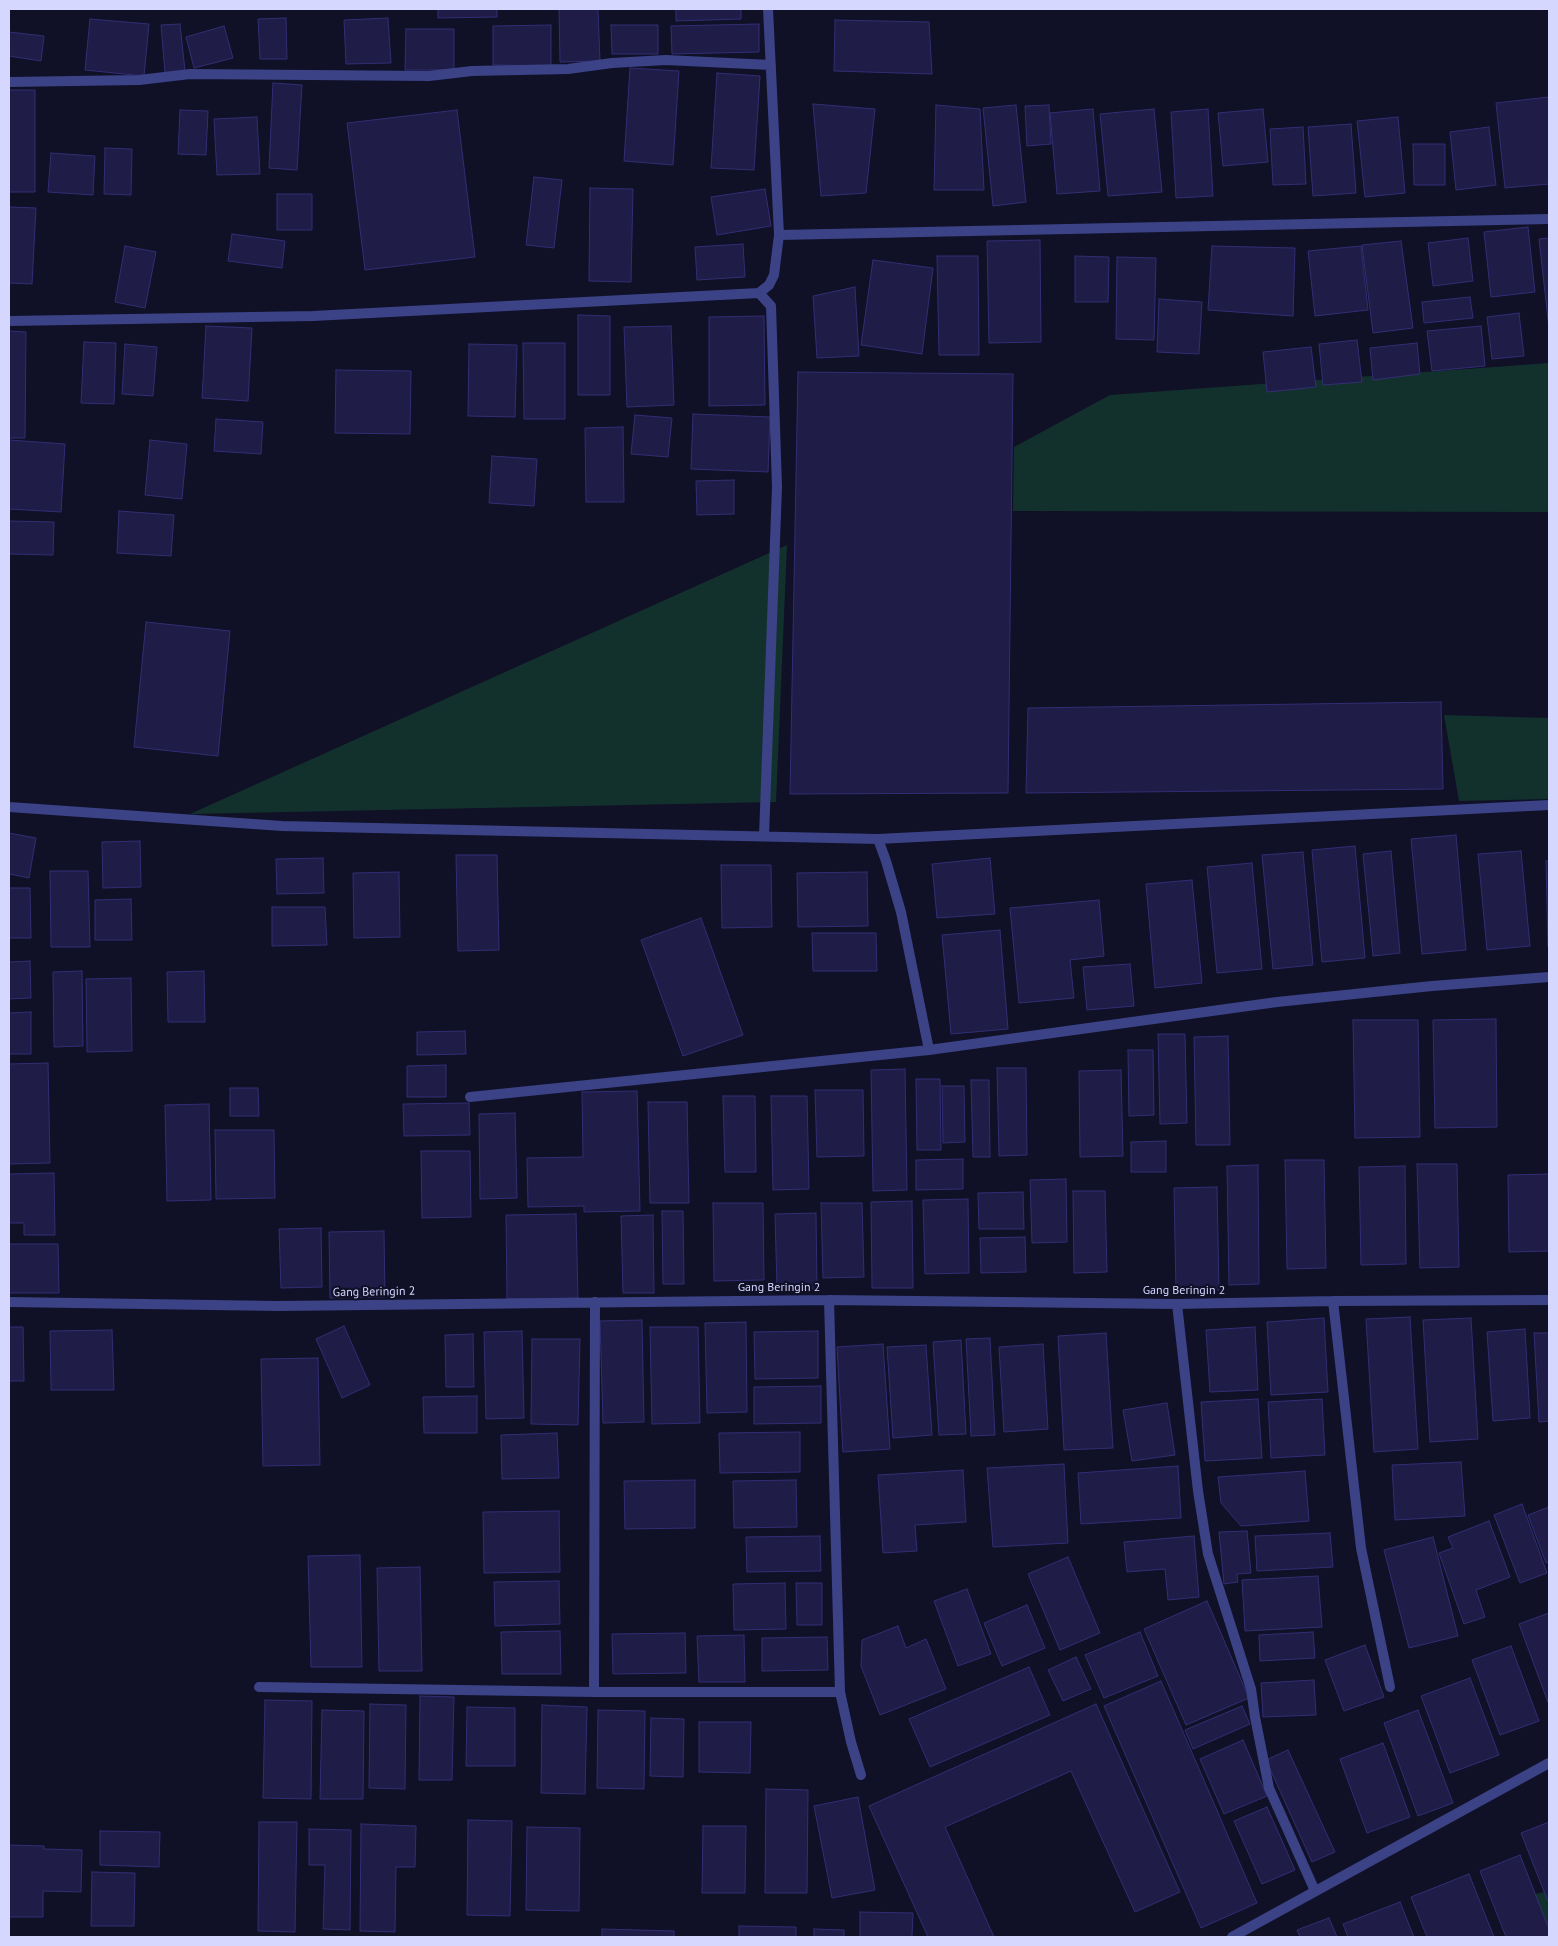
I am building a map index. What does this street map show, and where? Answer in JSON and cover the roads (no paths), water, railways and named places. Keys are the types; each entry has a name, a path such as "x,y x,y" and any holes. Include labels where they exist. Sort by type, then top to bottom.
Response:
{"street":[{"path":"9,321 313,316 759,293 769,285 774,275 779,235 768,9"},
{"path":"9,82 139,80 190,74 429,76 472,71 568,69 612,63 666,60 771,65"},
{"path":"779,235 1549,219"},
{"path":"759,293 771,306 777,487 764,836"},
{"path":"9,807 282,826 878,839 1549,805"},
{"path":"878,839 901,912 929,1050"},
{"path":"470,1096 929,1050 1277,1002 1432,986 1549,977"},
{"path":"829,1300 840,1692 851,1742 861,1775"},
{"name":"Gang Beringin 2","path":"9,1302 278,1306 829,1300 1177,1304 1549,1300"},
{"path":"1333,1301 1361,1548 1390,1688"},
{"path":"594,1692 595,1302"},
{"path":"1177,1304 1198,1491 1208,1554 1251,1689 1254,1717 1270,1788 1315,1891"},
{"path":"259,1687 594,1692 840,1692"},
{"path":"1232,1937 1549,1763"}]}
